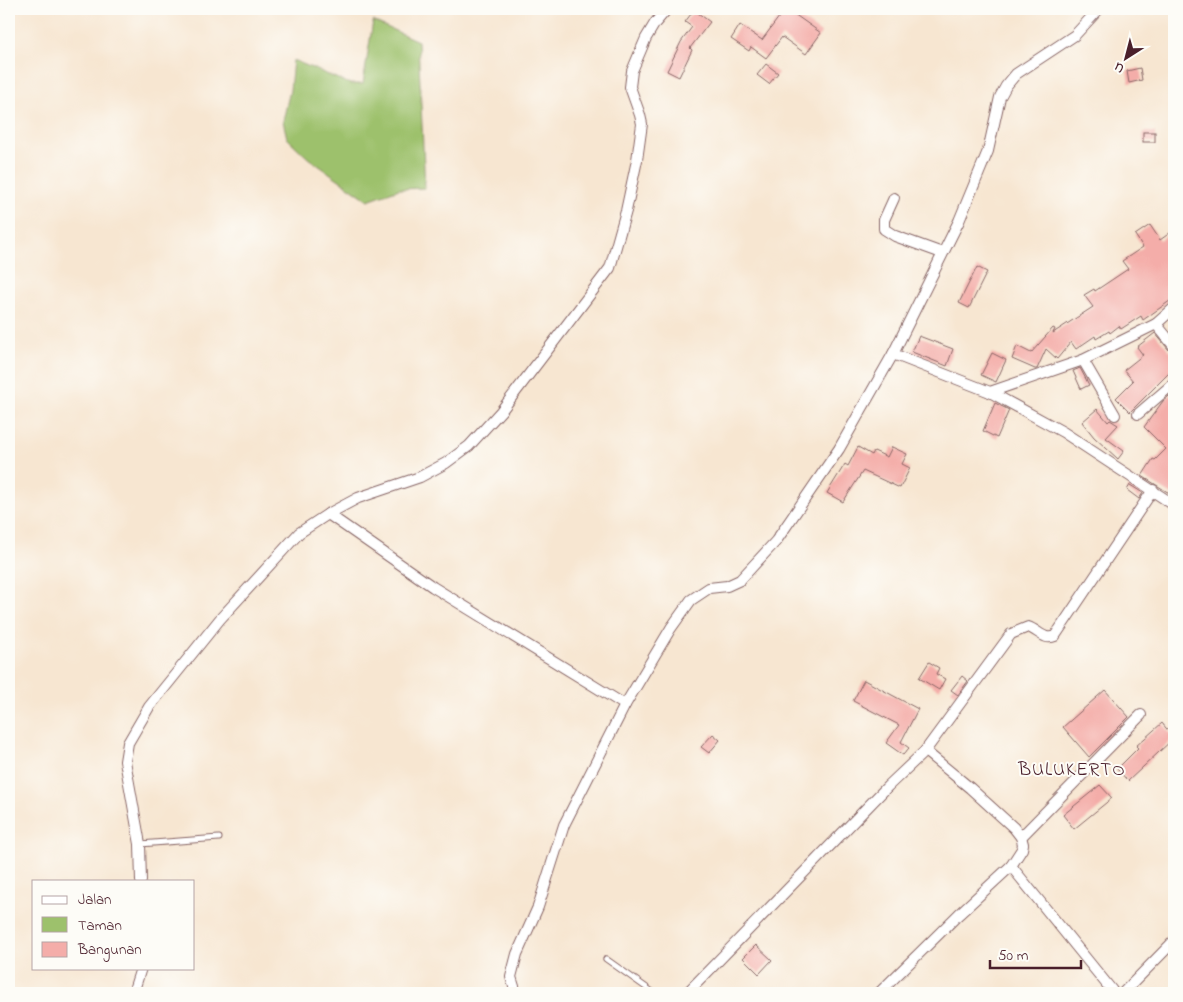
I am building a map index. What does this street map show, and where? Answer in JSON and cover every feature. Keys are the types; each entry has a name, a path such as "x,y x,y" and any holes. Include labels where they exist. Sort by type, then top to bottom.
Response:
{"street":[{"path":"141,880 140,844 125,761 125,751 133,732 149,707 187,659 261,573 299,533 328,514 358,498 420,477 446,463 469,446 501,411 610,268 626,210 637,160 642,124 630,87 632,71 646,38 666,9"},
{"path":"516,993 511,977 517,954 538,907 564,825 626,705 691,600 709,588 728,586 740,580 776,541 839,449 893,354 959,221 988,151 1000,97 1006,86 1016,74 1075,35 1099,9"},
{"path":"894,198 884,220 884,229 895,236 942,253"},
{"path":"990,392 1082,360 1156,324 1174,308"},
{"path":"1156,324 1174,346"},
{"path":"893,354 990,392 1063,432 1174,505"},
{"path":"1082,360 1115,414"},
{"path":"1138,414 1174,384"},
{"path":"686,993 888,786 925,752 1011,634 1028,627 1045,637 1055,636 1153,490"},
{"path":"328,514 433,587 626,705"},
{"path":"1021,837 1141,715"},
{"path":"878,993 1011,866 1022,849 1023,844 1021,837 1014,828 970,788 925,752"},
{"path":"1011,866 1033,896 1114,993"},
{"path":"1123,993 1174,941"},
{"path":"133,993 140,970"}],"lane":[{"path":"140,844 219,838"},
{"path":"606,959 654,993"}],"green space":[{"path":"373,21 418,41 425,188 399,189 368,200 308,158 287,138 283,121 290,90 293,60 350,84 363,84"}],"building":[{"path":"785,9 821,33 806,54 782,37 766,58 751,47 749,51 731,39 740,25 762,40"},
{"path":"694,10 710,22 690,48 692,50 679,77 667,71 681,42 692,27 685,22"},
{"path":"766,64 778,73 769,84 757,75"},
{"path":"1140,68 1142,80 1129,83 1127,71"},
{"path":"1143,132 1155,132 1155,142 1143,142"},
{"path":"1150,225 1160,240 1174,230 1174,298 1143,320 1141,316 1121,329 1119,326 1110,333 1109,331 1096,339 1095,336 1076,349 1071,342 1057,359 1046,349 1037,369 1012,359 1017,346 1031,353 1053,328 1055,329 1053,333 1093,307 1084,295 1094,289 1095,291 1128,269 1122,261 1143,247 1135,235"},
{"path":"977,267 987,272 969,308 959,303"},
{"path":"1155,333 1169,350 1174,353 1174,368 1130,412 1116,398 1133,381 1124,370 1143,355 1137,347"},
{"path":"919,336 953,349 947,366 912,352"},
{"path":"992,353 1006,360 996,382 981,375"},
{"path":"1080,368 1089,385 1081,389 1073,371"},
{"path":"1174,392 1174,496 1142,476 1153,459 1155,460 1166,449 1144,427 1163,401"},
{"path":"995,403 1009,410 997,438 983,431"},
{"path":"1097,409 1108,422 1110,420 1118,425 1106,438 1124,451 1118,459 1094,437 1082,422"},
{"path":"858,447 872,455 874,451 887,457 892,447 907,454 902,464 910,468 900,488 863,471 843,502 827,493 845,464 848,466"},
{"path":"1130,485 1143,493 1139,499 1127,490"},
{"path":"929,662 939,668 936,674 945,679 939,690 919,678"},
{"path":"962,676 968,681 958,695 951,690"},
{"path":"864,680 918,709 901,742 909,748 903,755 886,743 899,725 853,701"},
{"path":"1105,690 1129,717 1089,757 1063,727"},
{"path":"1162,723 1174,738 1128,781 1117,769 1138,748 1136,746"},
{"path":"713,734 720,740 709,753 701,747"},
{"path":"1100,785 1112,798 1074,829 1063,815"},
{"path":"756,945 772,960 759,974 743,958"}],"district":[{"name":"BULUKERTO","path":"1072,770"}]}
